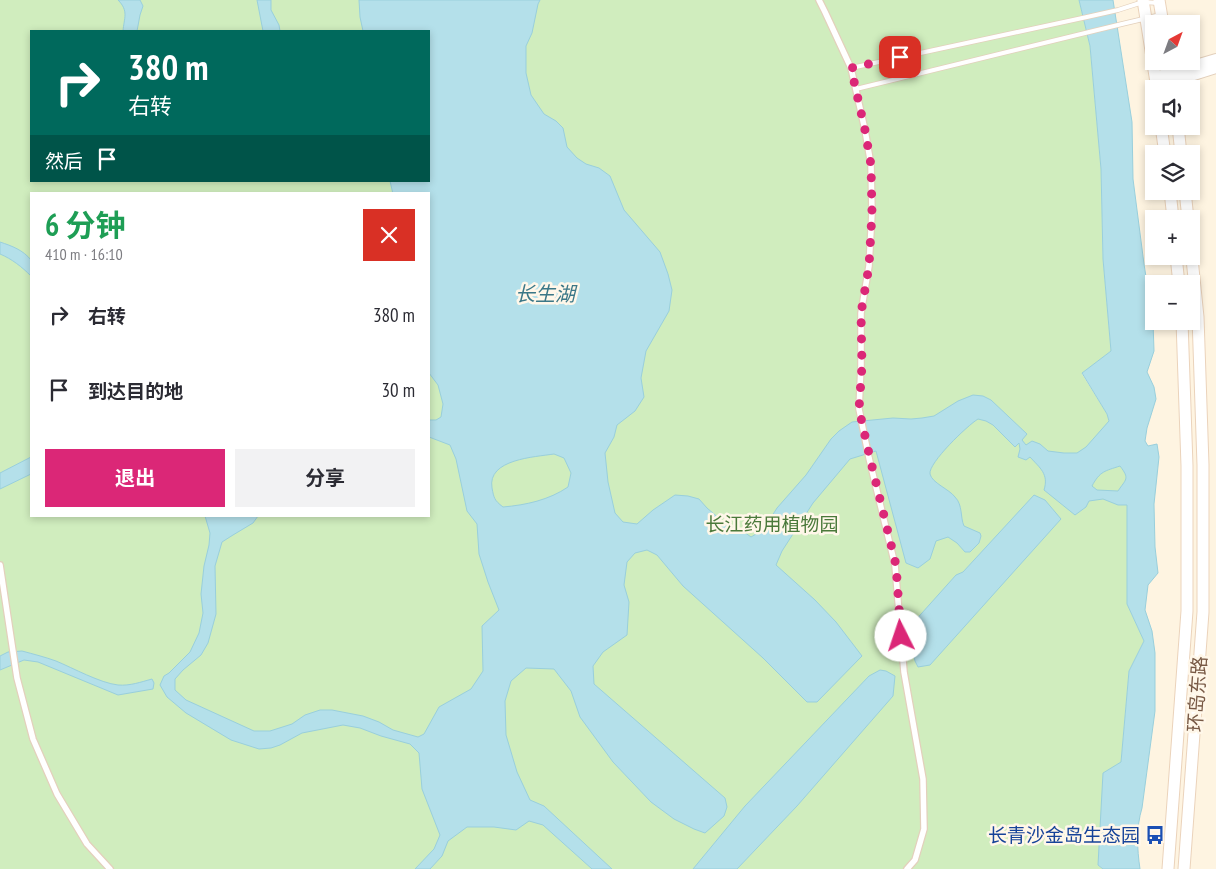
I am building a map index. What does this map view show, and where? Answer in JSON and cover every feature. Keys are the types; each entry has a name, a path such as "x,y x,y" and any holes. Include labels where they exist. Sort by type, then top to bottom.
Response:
{"main road":[{"path":"1143,1 1145,15"},
{"path":"1159,1 1161,15"},
{"name":"环岛东路","path":"1184,869 1203,602 1203,445 1198,316 1193,265"},
{"name":"环岛东路","path":"1168,869 1188,611 1187,466 1182,330"}],"street":[{"path":"819,0 851,68 871,165 872,213 869,266 861,313 862,366 859,409 896,565 904,672 923,779 924,829 915,860 907,869"},
{"path":"1172,76 1216,58"},
{"path":"1172,76 1216,68"},
{"path":"0,565 17,678 34,739 57,794 87,844 110,869"}],"lane":[{"path":"851,68 1118,10 1143,1 1159,1"},
{"path":"856,89 1145,18"}],"green space":[{"name":"长江药用植物园","path":"0,0 1079,0 1090,46 1101,169 1103,259 1111,351 1082,374 1107,414 1120,465 1126,473 1127,604 1144,641 1129,671 1121,762 1098,865 1103,869 0,869"}],"water":[{"path":"118,0 140,0 143,6 137,30 123,30 125,11"},
{"path":"257,0 271,0 271,10 280,30 263,30"},
{"name":"长生湖","path":"359,0 540,0 532,33 526,46 526,73 531,95 544,114 563,128 567,147 577,158 586,164 599,168 610,176 624,210 660,252 672,290 669,311 646,351 641,378 644,397 635,411 617,425 614,437 605,453 608,482 615,513 623,522 637,524 675,495 688,496 699,499 727,525 740,529 751,537 763,530 777,508 806,475 831,439 852,422 934,416 958,401 973,395 983,396 991,400 1027,434 1022,440 1026,445 1032,441 1040,444 1048,451 1077,453 1086,447 1109,421 1107,414 1082,373 1111,351 1103,259 1101,169 1090,46 1079,0 1113,0 1132,122 1133,179 1146,275 1145,330 1153,330 1154,351 1147,372 1154,387 1156,399 1145,441 1148,446 1157,444 1159,457 1154,504 1158,573 1148,585 1145,610 1152,631 1155,653 1155,711 1138,831 1140,869 1103,869 1098,865 1103,773 1121,762 1129,671 1144,641 1127,604 1127,505 1118,505 1103,499 1089,501 1086,507 1075,515 1044,490 1044,475 1030,457 1026,460 1018,457 1019,443 1015,447 993,425 978,419 942,453 931,469 930,474 934,480 958,500 964,526 980,533 979,543 970,552 965,552 948,537 936,541 930,559 918,568 906,563 876,451 850,459 813,503 782,551 776,565 836,622 862,656 817,702 807,702 763,658 683,586 657,555 647,550 635,553 627,562 624,585 629,602 627,635 603,652 593,666 594,684 725,798 727,807 724,816 705,833 674,819 651,802 613,762 580,717 571,691 554,669 526,668 511,681 505,701 506,735 517,772 530,800 544,806 612,869 592,869 543,825 529,821 516,830 494,827 467,827 448,841 442,856 430,869 415,869 434,849 440,835 422,789 419,753 410,744 360,728 343,725 302,733 280,745 259,749 231,740 186,713 167,697 160,685 164,676 190,652 199,633 203,613 201,594 204,566 210,533 205,517 257,517 253,523 222,542 215,566 216,614 208,643 201,655 175,679 175,690 186,700 254,731 270,731 292,724 305,715 320,710 332,710 363,716 393,730 418,737 424,734 439,707 471,689 483,671 482,626 499,610 479,554 477,524 467,511 456,459 450,445 430,437 430,420 436,420 441,417 443,404 438,385 430,374 430,192 393,192 390,182 430,182 430,30 363,30","holes":["554,454 564,458 571,473 568,487 545,499 503,507 494,497 492,478 504,465 514,461","1120,466 1126,476 1118,491 1097,490 1092,486 1103,472"]},
{"path":"0,242 17,249 30,259 30,275 9,258 0,254"},
{"path":"30,458 30,474 0,489 0,473"},
{"path":"1034,495 1045,500 1061,519 930,665 918,667 908,631 913,623 956,575 963,572"},
{"path":"22,651 56,661 111,684 127,685 152,679 154,683 153,689 118,695 38,662 24,660 0,670 0,656 8,652"},
{"path":"880,670 895,676 893,696 797,806 737,869 693,869 745,806 869,676"}],"place":[{"name":"长青沙金岛生态园","path":"1155,835"}],"route":[{"path":"900,57 851,68 871,165 872,213 869,266 861,313 862,366 859,409 896,565 901,636"}]}
